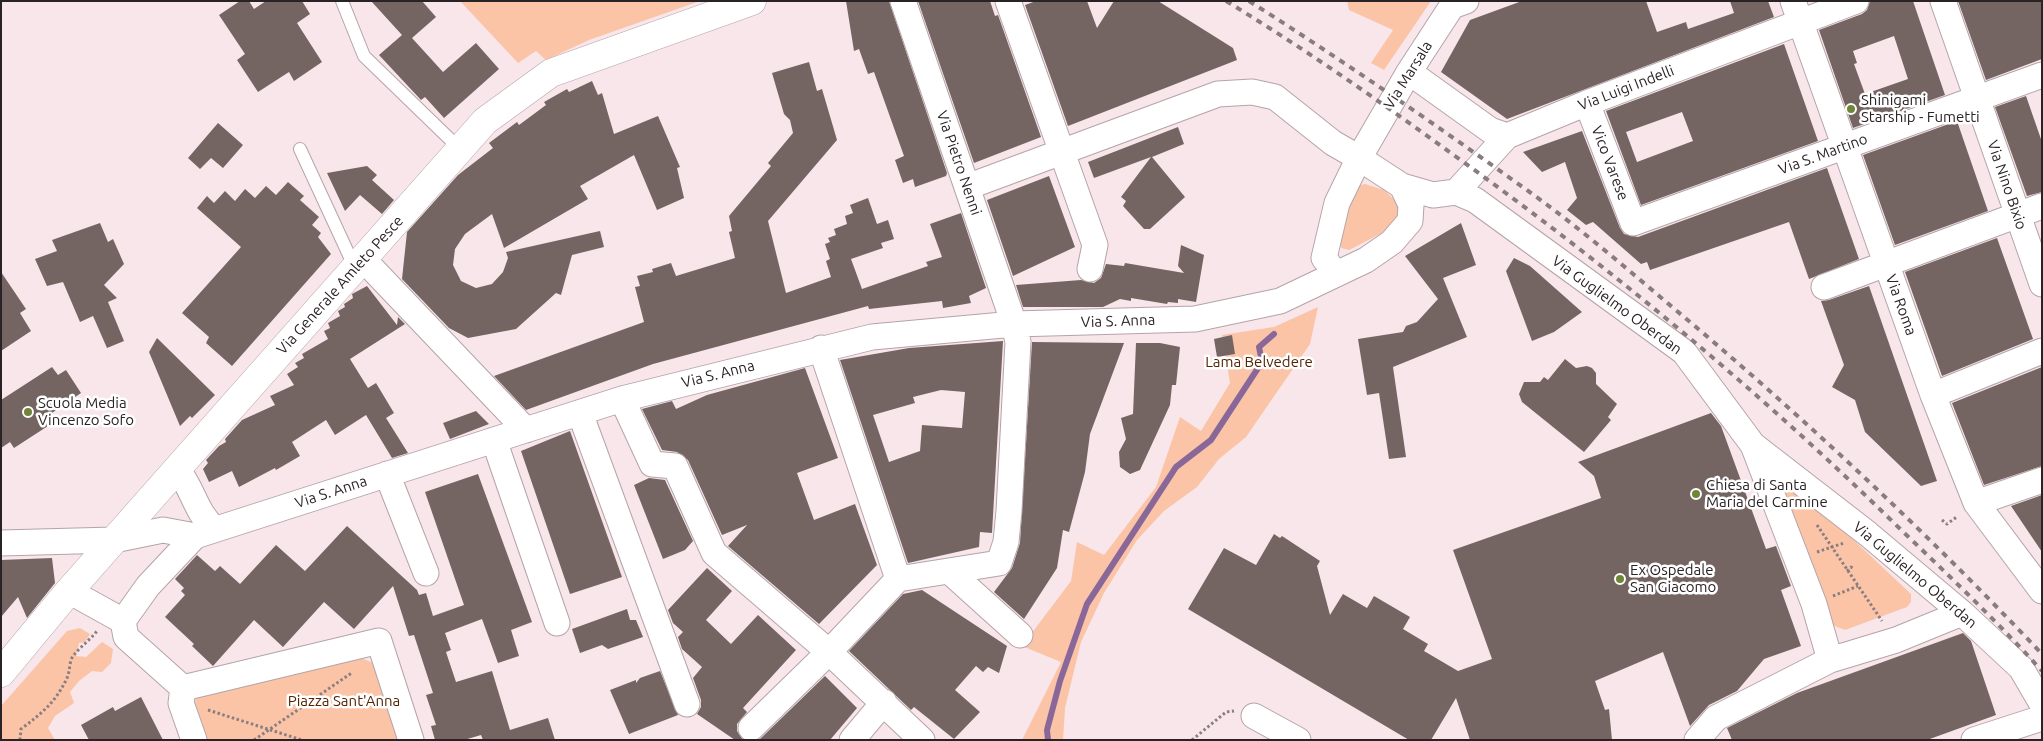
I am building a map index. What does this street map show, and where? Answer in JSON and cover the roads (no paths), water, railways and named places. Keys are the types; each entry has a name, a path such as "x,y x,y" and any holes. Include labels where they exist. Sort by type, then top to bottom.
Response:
{"street":[{"name":"Via Generale Amleto Pesce","path":"1,672 69,591 485,121 551,73 752,1"},
{"name":"Via Pietro Nenni","path":"903,1 1014,324 1018,342 1006,542 999,563 949,571"},
{"path":"1008,1 1095,246 1090,269"},
{"name":"Via Luigi Indelli","path":"1507,136 1796,12 1856,1"},
{"name":"Via Nino Bixio","path":"1943,1 2042,284"},
{"name":"Via Marsala","path":"1336,274 1324,258 1337,203 1358,158 1409,72 1458,3"},
{"name":"Via Roma","path":"1796,12 1933,395 1976,503 2042,591"},
{"path":"1392,242 1442,206 1466,196 1507,136 1490,130 1409,72"},
{"name":"Via S. Martino","path":"1633,223 2042,75"},
{"path":"967,187 1218,94 1252,92 1275,97 1333,143 1402,186 1433,195 1466,196"},
{"name":"Vico Varese","path":"1587,103 1633,223"},
{"path":"1392,242 1410,221 1411,205 1402,186"},
{"name":"Via Guglielmo Oberdan","path":"1466,196 1684,352 1752,445 1868,534 1962,613 2021,668 2042,704"},
{"path":"1824,287 2042,206"},
{"name":"Via S. Anna","path":"1,543 114,540 163,530 205,532 622,399 821,348 872,337 1014,324 1195,318 1280,301 1366,260 1392,242"},
{"path":"359,263 526,430"},
{"path":"821,348 898,579"},
{"path":"1933,395 2042,351"},
{"path":"622,399 652,464 675,466 714,553 829,652 922,740"},
{"path":"580,413 687,704"},
{"path":"494,440 557,623"},
{"path":"1752,445 1797,558 1830,660"},
{"path":"124,629 148,586 205,532 204,518 188,482 177,469"},
{"path":"387,474 426,573"},
{"path":"1976,503 2042,480"},
{"path":"751,728 829,652 898,579 949,571 1020,635"},
{"path":"69,591 124,629 183,688"},
{"path":"1697,740 1716,718 1830,660 1896,640 1962,613"},
{"path":"183,688 379,641 411,740"},
{"path":"183,688 181,703 194,740"},
{"path":"852,740 884,702"},
{"path":"1254,716 1298,740"},
{"path":"1974,740 2042,718"}],"lane":[{"path":"342,1 364,56 460,149"},
{"path":"300,149 359,263"}],"waterway":[{"path":"1048,740 1047,730 1060,681 1087,604 1176,467 1211,440 1262,362 1259,347 1274,334"}],"railway":[{"path":"1226,1 1371,96 1513,198 1627,286 1737,378 1843,474 1970,596 2042,671"},
{"path":"1249,1 1356,71 1462,144 1552,209 1615,258 1830,445 1959,568 2042,654"}],"place":[{"name":"Shinigami Starship - Fumetti","path":"1851,109"},
{"name":"Scuola Media Vincenzo Sofo","path":"28,412"},
{"name":"Chiesa di Santa Maria del Carmine","path":"1696,494"},
{"name":"Ex Ospedale San Giacomo","path":"1620,579"}],"park label":[{"name":"Lama Belvedere","path":"1259,362"},
{"name":"Piazza Sant'Anna","path":"344,701"}]}
